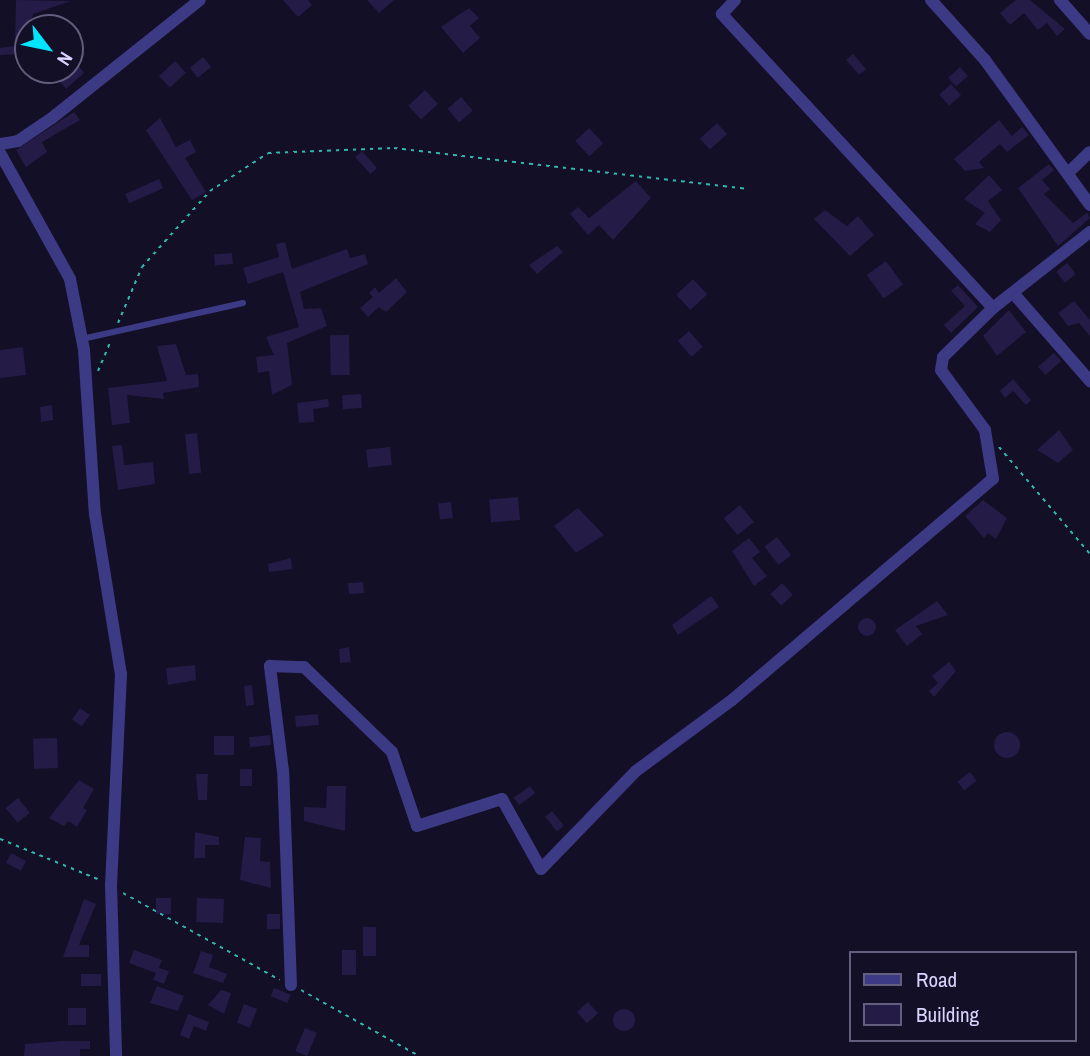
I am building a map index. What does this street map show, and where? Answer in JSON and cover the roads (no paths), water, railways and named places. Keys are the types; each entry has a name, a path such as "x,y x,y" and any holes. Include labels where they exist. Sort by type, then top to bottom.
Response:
{"street":[{"path":"0,144 18,141 52,118 200,0"},
{"path":"735,0 722,14 993,308"},
{"path":"932,0 985,60 1090,205"},
{"path":"1060,0 1090,34"},
{"path":"1068,173 1090,152"},
{"path":"0,153 70,279 82,339 89,394 94,514 121,674 111,885 116,1056"},
{"path":"291,985 283,771 270,666 304,667 392,751 417,826 502,799 541,869 636,771 732,700 993,479 985,430 941,370 943,357 993,308 1090,232"},
{"path":"1014,294 1090,381"}],"lane":[{"path":"82,339 243,303"}]}
